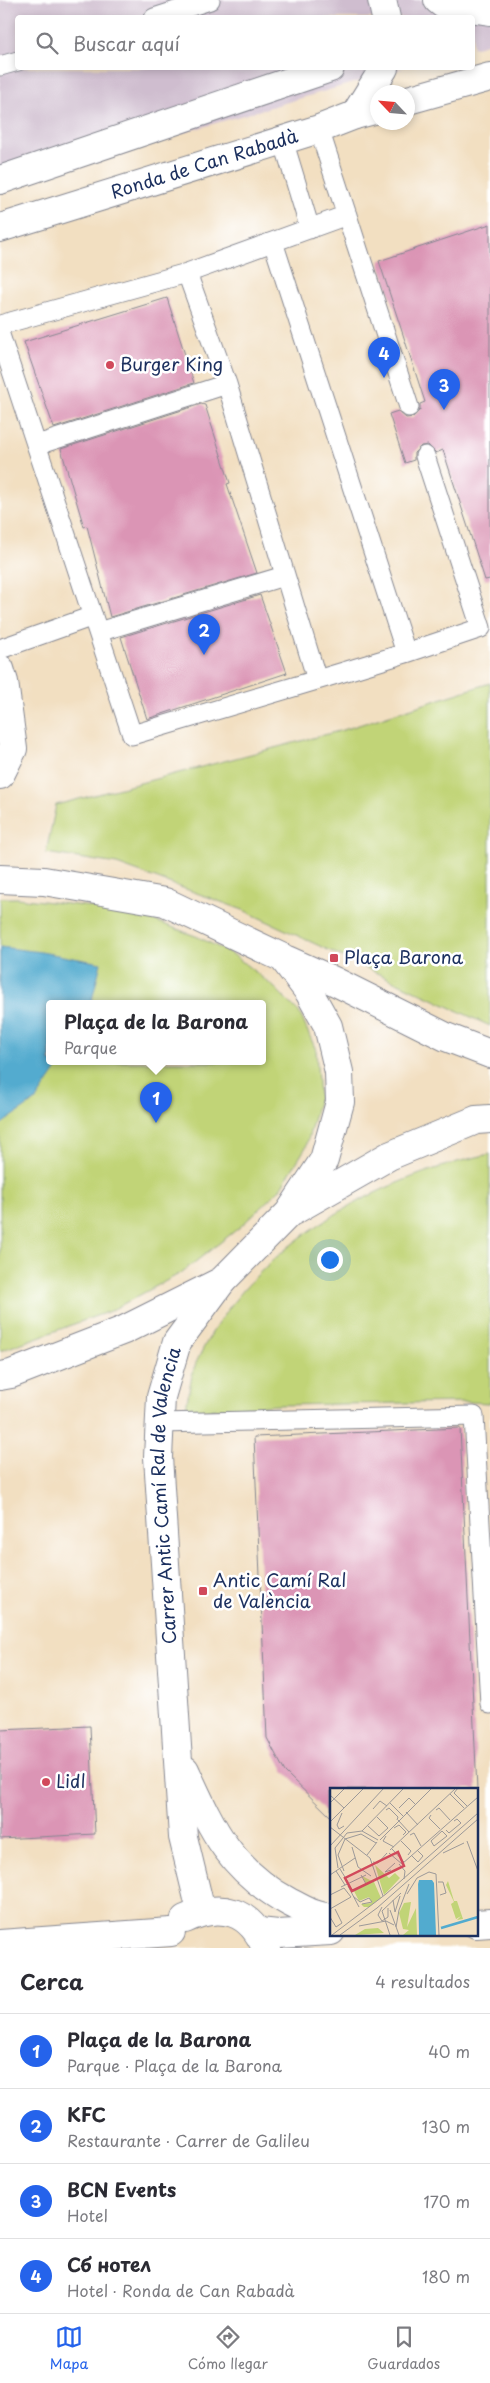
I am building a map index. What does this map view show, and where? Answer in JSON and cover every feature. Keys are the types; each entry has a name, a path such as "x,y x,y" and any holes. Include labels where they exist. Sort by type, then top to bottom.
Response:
{"main road":[{"path":"382,0 385,15"},
{"path":"438,0 443,4 490,11"},
{"path":"475,22 490,18"},
{"path":"0,180 324,70"},
{"name":"Ronda de Can Rabadà","path":"0,228 320,129 366,112 383,70"},
{"path":"415,98 490,77"},
{"path":"0,668 4,682 13,749 0,775"},
{"path":"0,879 44,881 165,902 334,981 446,1037 490,1054"},
{"path":"0,1376 11,1374 124,1330 222,1281 289,1213 324,1160 340,1102 339,1072 328,1026 309,992 283,958"},
{"path":"289,1213 389,1156 476,1120 490,1119"},
{"name":"Carrer Antic Camí Ral de Valencia","path":"201,1911 182,1837 179,1757 158,1457 161,1397 177,1342 222,1281"},
{"name":"Carrer Antic Camí Ral de Valencia","path":"179,1757 211,1828 238,1864 257,1882 313,1916 330,1918"},
{"path":"0,1944 168,1940 184,1919 201,1911 217,1910 233,1912 247,1920 262,1940 278,1934 330,1931"}],"lane":[{"path":"163,15 210,0"},
{"path":"0,66 15,62"},
{"path":"320,129 409,407"},
{"path":"283,140 310,229"},
{"path":"0,325 187,273 347,215"},
{"path":"273,242 406,653"},
{"path":"187,273 227,384 317,680"},
{"path":"0,335 132,735 406,653 481,628 425,456"},
{"path":"37,445 227,384"},
{"path":"0,649 284,576"},
{"path":"160,1423 474,1416 490,1704"}],"shaded area":[{"path":"0,0 490,0 490,43 475,47 475,15 15,15 15,70 397,70 0,186"}],"green space":[{"path":"490,683 490,1026 243,910 117,864 46,853 56,805 343,730"},
{"path":"0,898 17,898 101,908 153,920 198,937 234,955 275,988 299,1012 316,1050 319,1098 306,1147 280,1189 240,1227 181,1273 110,1311 0,1351"},
{"path":"490,1154 490,1403 278,1405 185,1411 196,1363 219,1322 247,1286 281,1253 318,1225 359,1201 402,1181 446,1165"}],"water":[{"path":"0,947 101,963 92,1000 46,1000 46,1065 60,1065 36,1100 0,1125"}],"building":[{"path":"490,224 490,579 485,580 443,450 436,453 428,445 421,446 414,453 414,460 405,463 389,414 398,411 406,418 413,417 420,410 420,404 425,402 379,261"},
{"name":"Burger King","path":"167,298 194,383 54,428 24,342"},
{"path":"201,404 205,405 230,483 227,484 257,573 110,617 87,526 84,527 61,449"},
{"path":"260,595 287,673 147,719 121,637"},
{"path":"460,1428 477,1788 330,1788 330,1816 285,1772 267,1738 254,1437"},
{"name":"Lidl","path":"90,1726 95,1834 0,1839 0,1730"}],"place":[{"name":"Burger King","path":"110,365"},
{"name":"Сб нотел","path":"384,378"},
{"name":"BCN Events","path":"444,410"},
{"name":"KFC","path":"204,655"},
{"name":"Plaça Barona","path":"334,958"},
{"name":"Plaça de la Barona","path":"156,1123"},
{"name":"Antic Camí Ral de València","path":"203,1591"},
{"name":"Lidl","path":"46,1782"}]}
